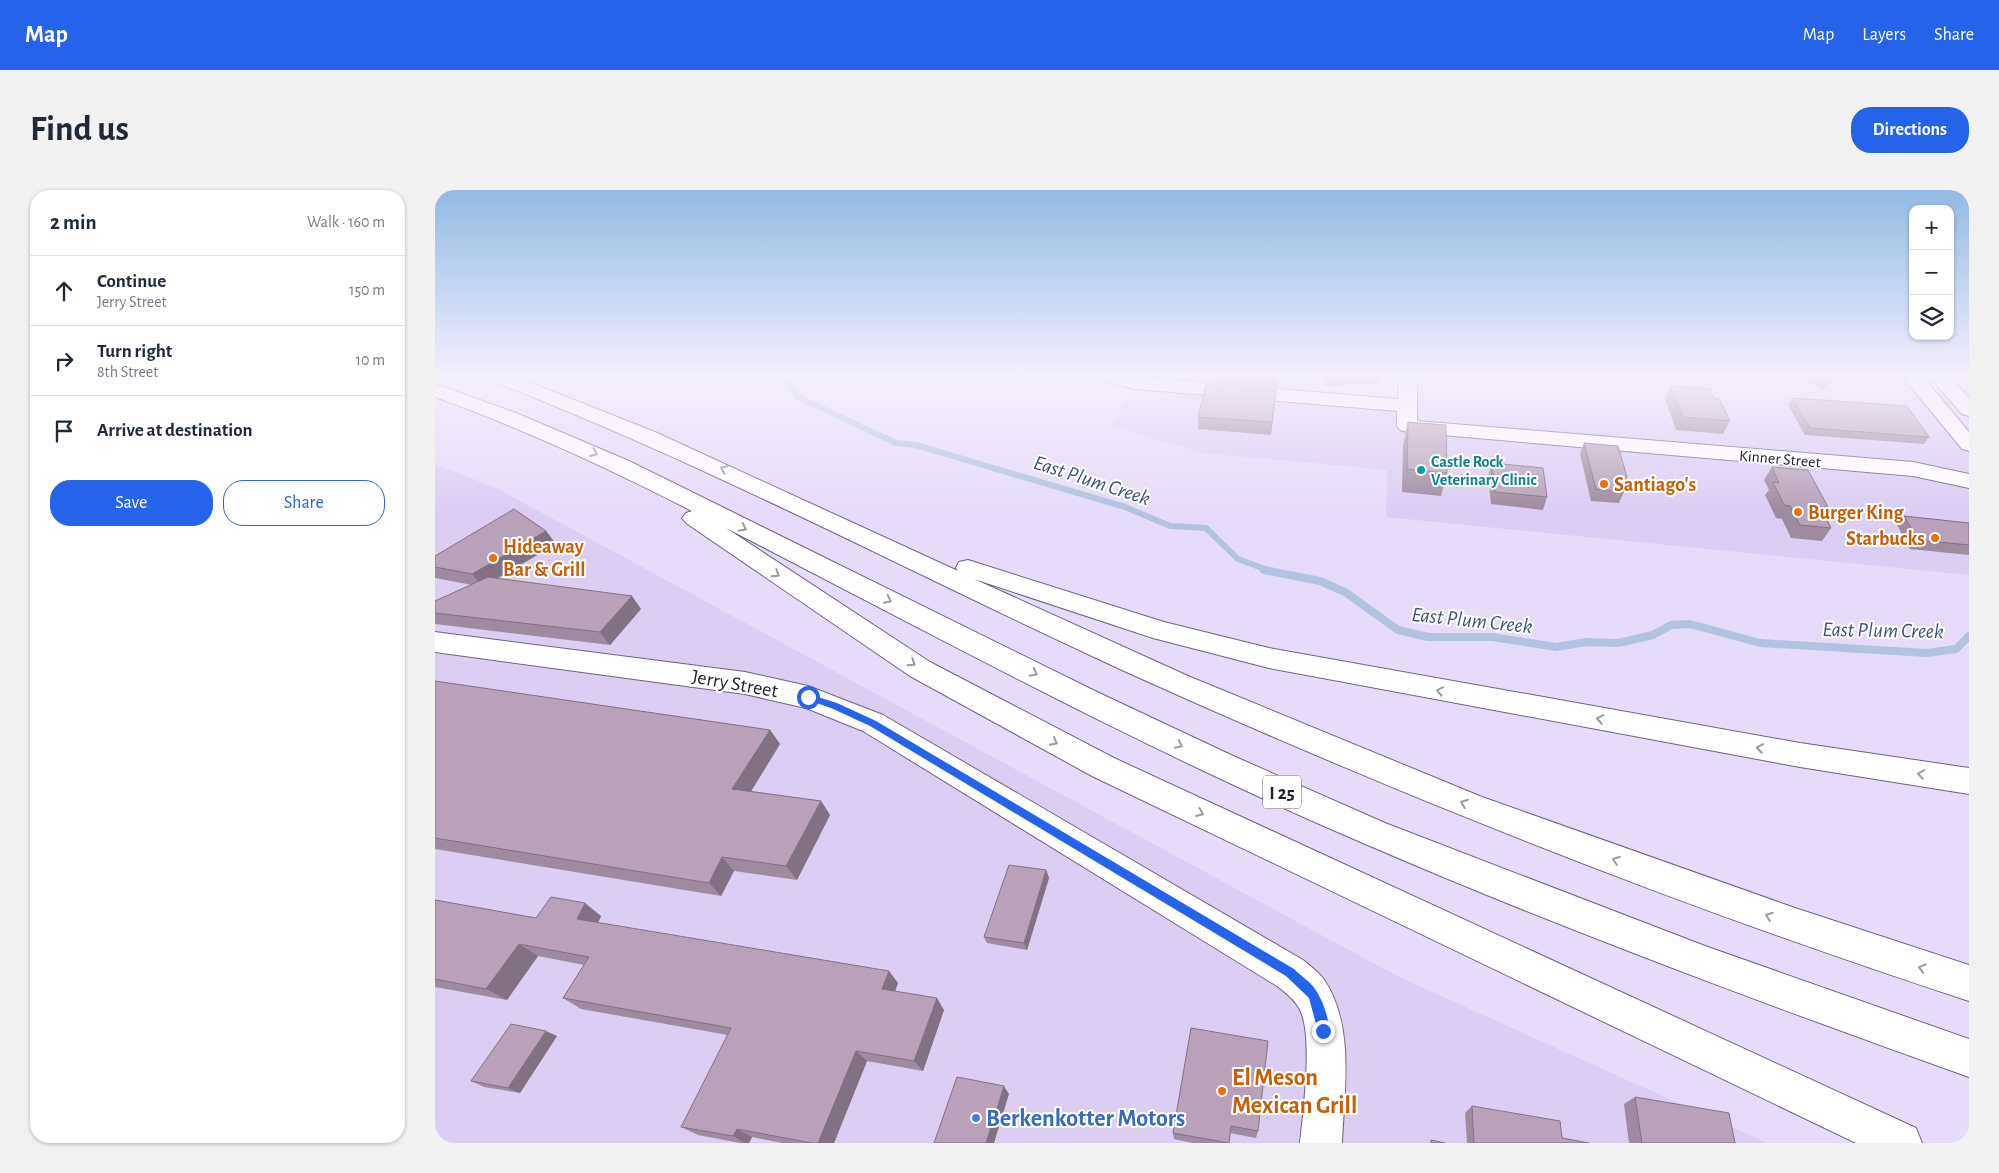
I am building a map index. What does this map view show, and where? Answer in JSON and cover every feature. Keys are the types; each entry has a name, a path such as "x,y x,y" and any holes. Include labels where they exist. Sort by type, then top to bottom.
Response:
{"main road":[{"name":"I 25","path":"519,421 621,466 1087,700 1220,764 1374,833 1705,964 1969,1058"},
{"path":"615,421 800,505 1079,639 1247,713 1475,808 1847,944 1969,983"},
{"name":"Kinner Street","path":"1459,421 1913,469 1969,481"},
{"path":"1950,421 1969,444"},
{"path":"621,466 729,543 920,669 1068,749 1112,772 1901,1143"},
{"name":"Kinner Street","path":"1913,469 1926,466 1969,470"},
{"path":"800,505 1022,588 1161,632 1215,645 1477,698 1800,755 1969,781"},
{"name":"Jerry Street","path":"435,642 599,662 745,683 799,695 834,706 873,723 1258,952 1290,973 1313,994 1321,1016 1326,1060 1321,1143"}],"shaded area":[{"path":"1116,421 1969,421 1969,575 1386,517 1387,470 1201,453 1114,426"},
{"path":"435,464 498,489 1399,977 1767,1143 435,1143"}],"building":[{"path":"1806,421 1918,421 1929,437 1810,428"},
{"path":"1408,422 1446,425 1447,473 1407,469"},
{"path":"1584,443 1618,446 1627,477 1620,477 1624,492 1596,489"},
{"path":"1492,463 1543,468 1547,497 1495,492"},
{"path":"1772,467 1808,470 1828,507 1820,507 1831,528 1800,525 1790,506 1784,505 1773,482 1779,483"},
{"path":"514,509 546,531 472,574 435,567 435,556"},
{"path":"1904,516 1969,523 1969,545 1918,540"},
{"path":"488,577 632,596 600,632 435,613 435,601"},
{"path":"435,681 770,730 732,789 821,801 786,866 722,857 709,883 435,838"},
{"path":"1009,865 1046,870 1024,943 984,937"},
{"path":"551,897 585,903 577,919 889,971 882,989 937,998 914,1061 856,1051 818,1143 737,1129 733,1136 681,1127 731,1028 563,998 589,957 519,944 486,989 435,979 435,900 536,918"},
{"path":"511,1024 546,1031 508,1088 471,1081"},
{"name":"El Meson Mexican Grill","path":"1191,1028 1268,1041 1258,1131 1231,1126 1229,1143 1173,1133"},
{"name":"Berkenkotter Motors","path":"957,1077 1004,1086 986,1143 934,1143"},
{"path":"1635,1097 1729,1113 1735,1143 1642,1143"},
{"path":"1472,1106 1560,1121 1562,1138 1589,1143 1474,1143"},
{"path":"1431,1140 1445,1143 1431,1143"}],"waterway":[{"name":"East Plum Creek","path":"850,421 896,443 916,445 1125,507 1170,526 1206,528 1238,559 1270,571"},
{"name":"East Plum Creek","path":"1264,570 1320,581 1345,592 1398,630 1428,637 1492,637 1556,647 1586,642 1618,643 1653,635 1671,625 1690,624 1760,643 1927,653 1956,649 1969,636"}],"place":[{"name":"Castle Rock Veterinary Clinic","path":"1421,470"},
{"name":"Santiago's","path":"1604,484"},
{"name":"Burger King","path":"1798,512"},
{"name":"Starbucks","path":"1935,538"},
{"name":"Hideaway Bar & Grill","path":"493,558"},
{"name":"El Meson Mexican Grill","path":"1222,1091"},
{"name":"Berkenkotter Motors","path":"976,1118"}],"route":[{"path":"808,697 873,723 1258,952 1290,973 1313,994 1321,1016 1323,1031"}]}
